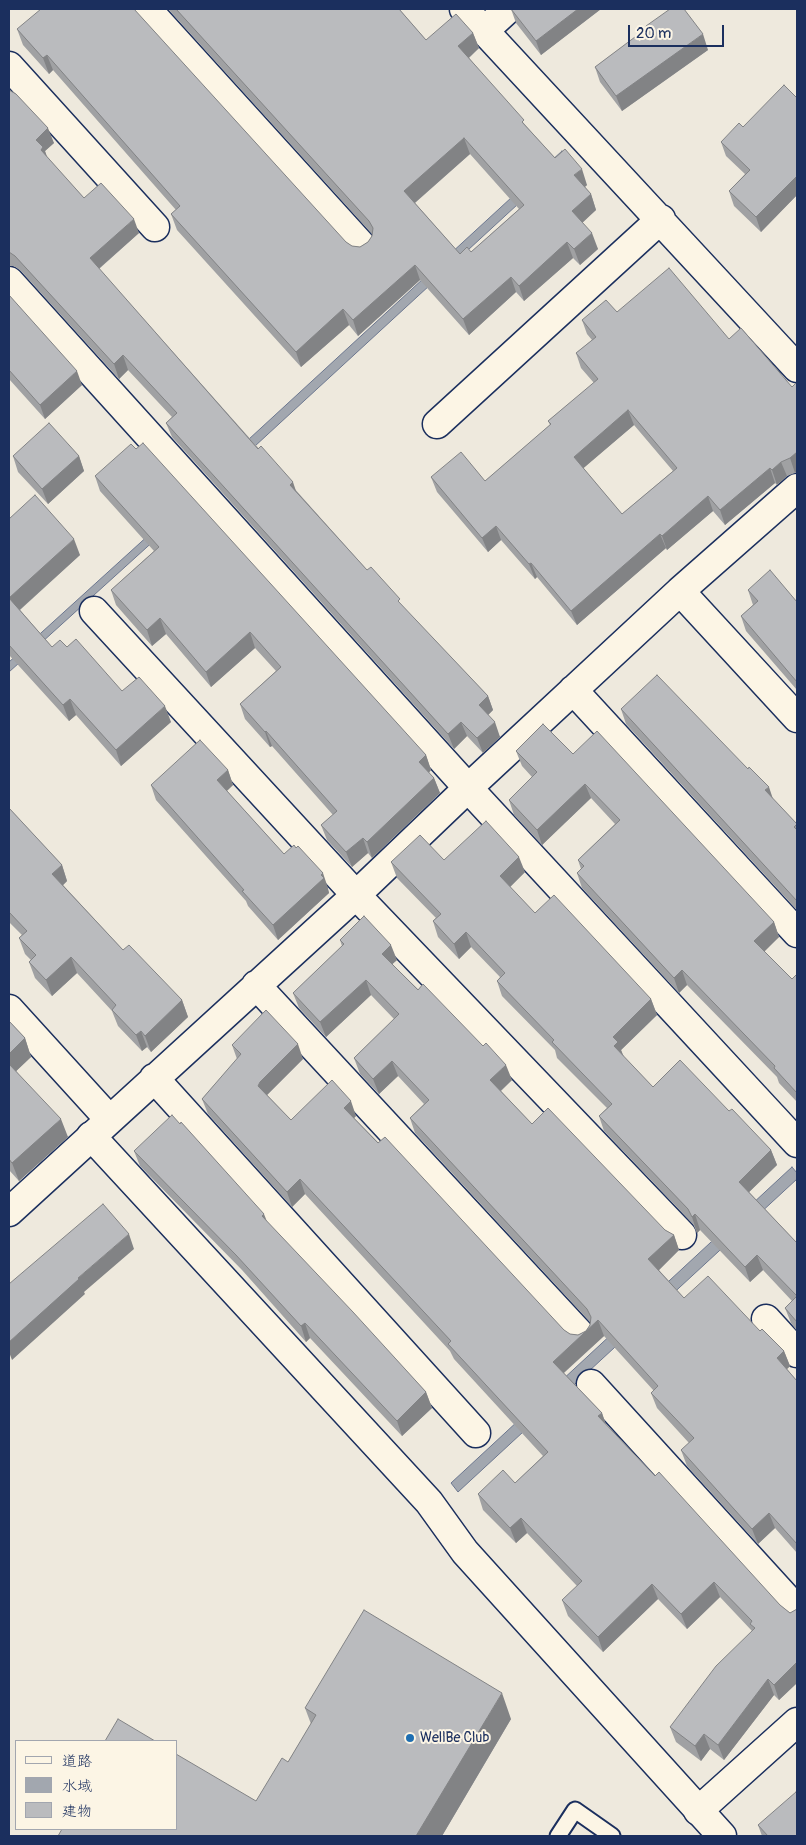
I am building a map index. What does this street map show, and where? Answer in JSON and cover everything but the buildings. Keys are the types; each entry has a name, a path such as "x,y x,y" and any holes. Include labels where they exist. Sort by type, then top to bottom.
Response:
{"street":[{"path":"147,9 364,247"},
{"path":"464,9 661,219 797,368"},
{"path":"484,31 508,9"},
{"path":"9,66 155,227"},
{"path":"438,424 661,219"},
{"path":"9,281 468,788 797,1143"},
{"path":"9,1212 356,895 680,591 797,488"},
{"path":"680,591 797,718"},
{"path":"94,612 356,895 682,1235"},
{"path":"573,690 797,933"},
{"path":"256,985 582,1335"},
{"path":"9,1009 100,1127 429,1502 464,1552 722,1836"},
{"path":"154,1078 476,1433"},
{"path":"766,1319 797,1353"},
{"path":"591,1384 797,1610"},
{"path":"698,1811 797,1722"}],"lane":[{"path":"558,1836 575,1810 612,1836"}],"water":[{"path":"562,151 568,158 217,481 211,474"},
{"path":"184,503 189,509 9,672 9,662"},
{"path":"792,1167 797,1173 797,1179 458,1492 451,1483"}],"place":[{"name":"WellBe Club","path":"410,1738"}]}
